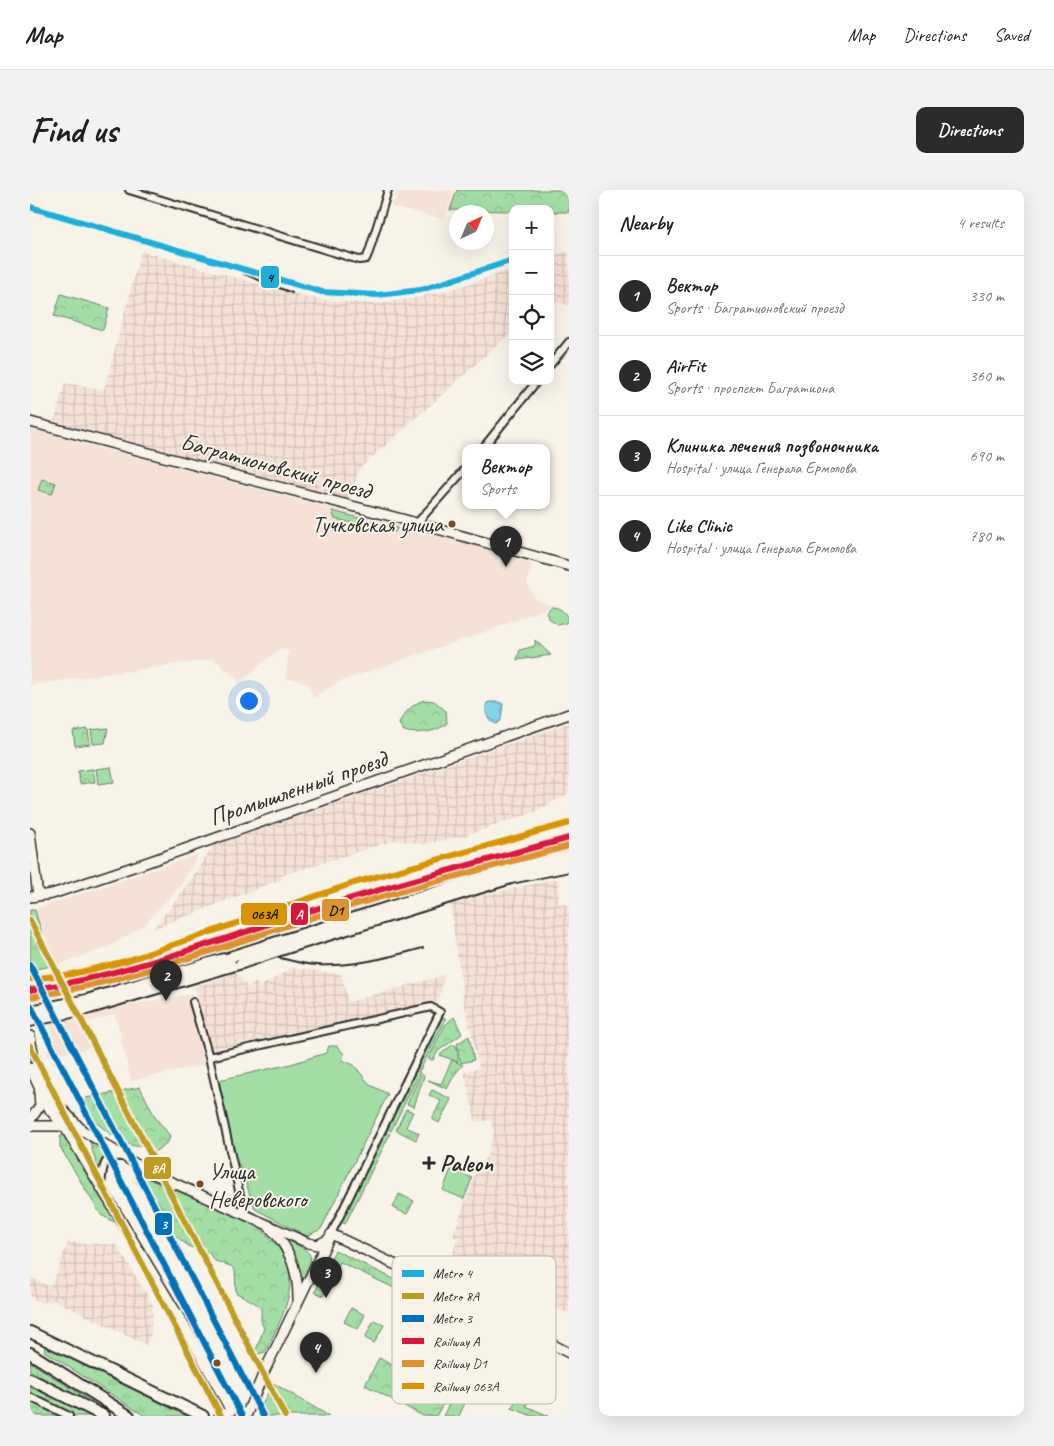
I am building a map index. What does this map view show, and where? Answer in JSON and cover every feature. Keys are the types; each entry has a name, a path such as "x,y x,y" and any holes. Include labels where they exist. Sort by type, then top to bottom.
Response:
{"main road":[{"path":"30,1021 90,1008 242,962 277,946 508,870 569,856"},
{"path":"30,1011 87,1000 233,956 277,946 511,878 569,866"},
{"path":"30,1323 86,1359"},
{"path":"30,1332 203,1416"},
{"path":"30,1353 128,1416"},
{"path":"30,1379 104,1416"}],"street":[{"path":"129,190 360,260 366,259 369,252 388,190"},
{"path":"554,360 569,342"},
{"path":"486,444 534,385"},
{"name":"Багратионовский проезд","path":"30,422 417,523 569,566"},
{"path":"417,523 462,472"},
{"name":"Промышленный проезд","path":"34,897 192,847 569,714"},
{"path":"30,832 34,897"},
{"path":"194,1002 209,1057 244,1213"},
{"path":"209,1057 431,1007 440,1012 298,1301 246,1416"},
{"path":"30,1036 39,1072 56,1102 64,1126"},
{"path":"30,1068 41,1100 40,1106 30,1120"},
{"path":"36,1083 50,1110 64,1126 188,1332 233,1414 219,1416"},
{"path":"56,1102 82,1130 160,1178 312,1244 329,1237 392,1265"},
{"path":"30,1126 64,1126 82,1130"},
{"path":"101,1186 101,1171 104,1163 115,1156 127,1158"},
{"path":"261,1221 278,1237 289,1254 295,1270 298,1301"},
{"path":"556,1346 569,1353"},
{"path":"30,1397 69,1416"}],"shaded area":[{"path":"397,190 454,190 444,219 392,207"},
{"path":"141,251 322,300 377,304 416,298 456,288 509,270 509,335 359,469 350,499 54,422 65,383 104,390"},
{"path":"569,251 569,305 554,302 554,256"},
{"path":"30,429 491,550 532,564 527,583 535,599 553,605 496,628 338,682 313,698 309,685 299,680 285,678 289,651 281,648 240,682 214,659 30,685"},
{"path":"569,723 569,793 535,812 464,836 425,844 395,840 281,876 282,879 153,929 185,889 213,846"},
{"path":"199,854 180,886 143,926 108,947 55,966 36,909"},
{"path":"559,878 559,903 569,906 569,1313 556,1309 556,1256 452,1256 458,1238 453,1236 476,1172 487,1156 494,1133 491,1120 476,1122 464,1072 479,1068 464,1002 450,903"},
{"path":"288,967 341,974 348,1002 445,975 438,1002 215,1049 210,1047 195,987 236,973 247,987 256,983 259,987 288,971"},
{"path":"191,994 192,996 189,997 204,1065 131,1081 115,1014 84,1023 90,1048 48,1057 47,1053 51,1042 51,1024 114,1008"},
{"path":"68,1242 117,1245 153,1305 151,1335 146,1345 54,1300 42,1303 30,1297 30,1277 48,1286 53,1283"}],"green space":[{"path":"457,190 569,190 569,212 554,212 554,205 509,205 509,211 494,211 494,205 452,205"},
{"path":"61,294 109,308 103,330 54,316"},
{"path":"42,479 56,483 52,494 38,490"},
{"path":"332,511 397,528 395,532 335,519"},
{"path":"551,607 565,613 568,618 566,623 558,625 550,620 546,613"},
{"path":"535,640 551,655 517,660 520,650 535,646"},
{"path":"424,700 434,701 446,711 447,723 438,729 427,732 414,733 404,731 399,724 403,716 412,706"},
{"path":"108,728 105,743 93,744 91,730"},
{"path":"88,729 90,744 75,746 73,731"},
{"path":"111,767 114,782 98,784 96,769"},
{"path":"93,769 95,782 80,784 78,771"},
{"path":"30,910 35,910 52,966 30,970"},
{"path":"442,1017 446,1019 420,1070 416,1068"},
{"path":"454,1017 462,1034 438,1051 433,1060 428,1059 445,1025"},
{"path":"469,1036 474,1060 461,1063 458,1053 458,1062 440,1055 452,1045 455,1045 458,1052 457,1044"},
{"path":"329,1046 337,1046 344,1054 342,1060 354,1065 370,1085 388,1094 321,1229 307,1236 255,1209 237,1163 219,1080 291,1064 326,1053"},
{"path":"452,1060 463,1065 455,1074 447,1089 428,1080 441,1084"},
{"path":"415,1070 420,1072 391,1131 387,1129"},
{"path":"421,1074 424,1076 414,1107 407,1104"},
{"path":"140,1087 155,1117 170,1136 168,1142 153,1153 148,1148 131,1145 111,1134 91,1117 82,1106 86,1098"},
{"path":"432,1090 451,1099 439,1123 432,1119 441,1101 429,1095"},
{"path":"406,1109 413,1112 406,1127 419,1133 416,1140 396,1130"},
{"path":"386,1132 390,1134 345,1224 341,1222"},
{"path":"63,1135 114,1222 101,1215 60,1147 60,1137"},
{"path":"89,1139 109,1153 102,1159 98,1169"},
{"path":"451,1169 472,1178 464,1199 443,1190"},
{"path":"139,1175 251,1222 269,1237 281,1252 288,1267 290,1282 288,1298 283,1315 265,1352 258,1354 256,1350 264,1328 261,1320 261,1309 236,1293 235,1270 231,1266 215,1261 209,1253 190,1247 177,1237 168,1236 163,1211 158,1201 149,1201 136,1181"},
{"path":"399,1194 414,1201 407,1214 393,1208"},
{"path":"283,1238 301,1247 310,1255 311,1259 301,1284"},
{"path":"335,1250 392,1278 392,1287 340,1262 334,1273 326,1269"},
{"path":"325,1271 333,1275 323,1296 315,1292"},
{"path":"351,1308 365,1315 358,1329 344,1322"},
{"path":"374,1320 384,1325 374,1343 365,1338"},
{"path":"45,1347 187,1416 145,1416 44,1351"},
{"path":"379,1358 392,1365 392,1399 365,1385"},
{"path":"30,1362 97,1405 30,1371"},
{"path":"273,1383 329,1416 264,1416 262,1405"},
{"path":"30,1385 90,1416 30,1416"},
{"path":"401,1404 443,1404 436,1416 423,1416"},
{"path":"449,1404 465,1404 459,1416 443,1416"},
{"path":"514,1404 527,1404 526,1406 549,1416 532,1416 512,1408"}],"water":[{"path":"489,702 503,704 501,720 496,724 493,723 486,713 486,706"}],"railway":[{"path":"244,274 292,293"},
{"path":"145,974 200,957 229,952 257,953 302,963 331,965 371,961 423,948"}],"metro line":[{"name":"4","path":"30,207 322,292 377,295 421,290 509,261"},
{"name":"8А","path":"30,920 285,1416"},
{"name":"3","path":"30,965 263,1416"},
{"name":"3","path":"30,1004 242,1416"},
{"name":"8А","path":"30,1046 221,1416"}],"rail line":[{"name":"063А","path":"30,979 72,974 126,961 354,883 569,823"},
{"name":"A","path":"30,990 101,976 372,892 569,838"},
{"name":"D1","path":"31,997 103,983 375,899 569,846"}],"place":[{"name":"Тучковская улица","path":"452,524"},
{"name":"Вектор","path":"506,567"},
{"name":"AirFit","path":"166,1001"},
{"name":"Paleon","path":"429,1163"},
{"name":"Улица Неверовского","path":"200,1184"},
{"name":"Клиника лечения позвоночника","path":"326,1298"},
{"name":"Like Clinic","path":"316,1373"}]}
